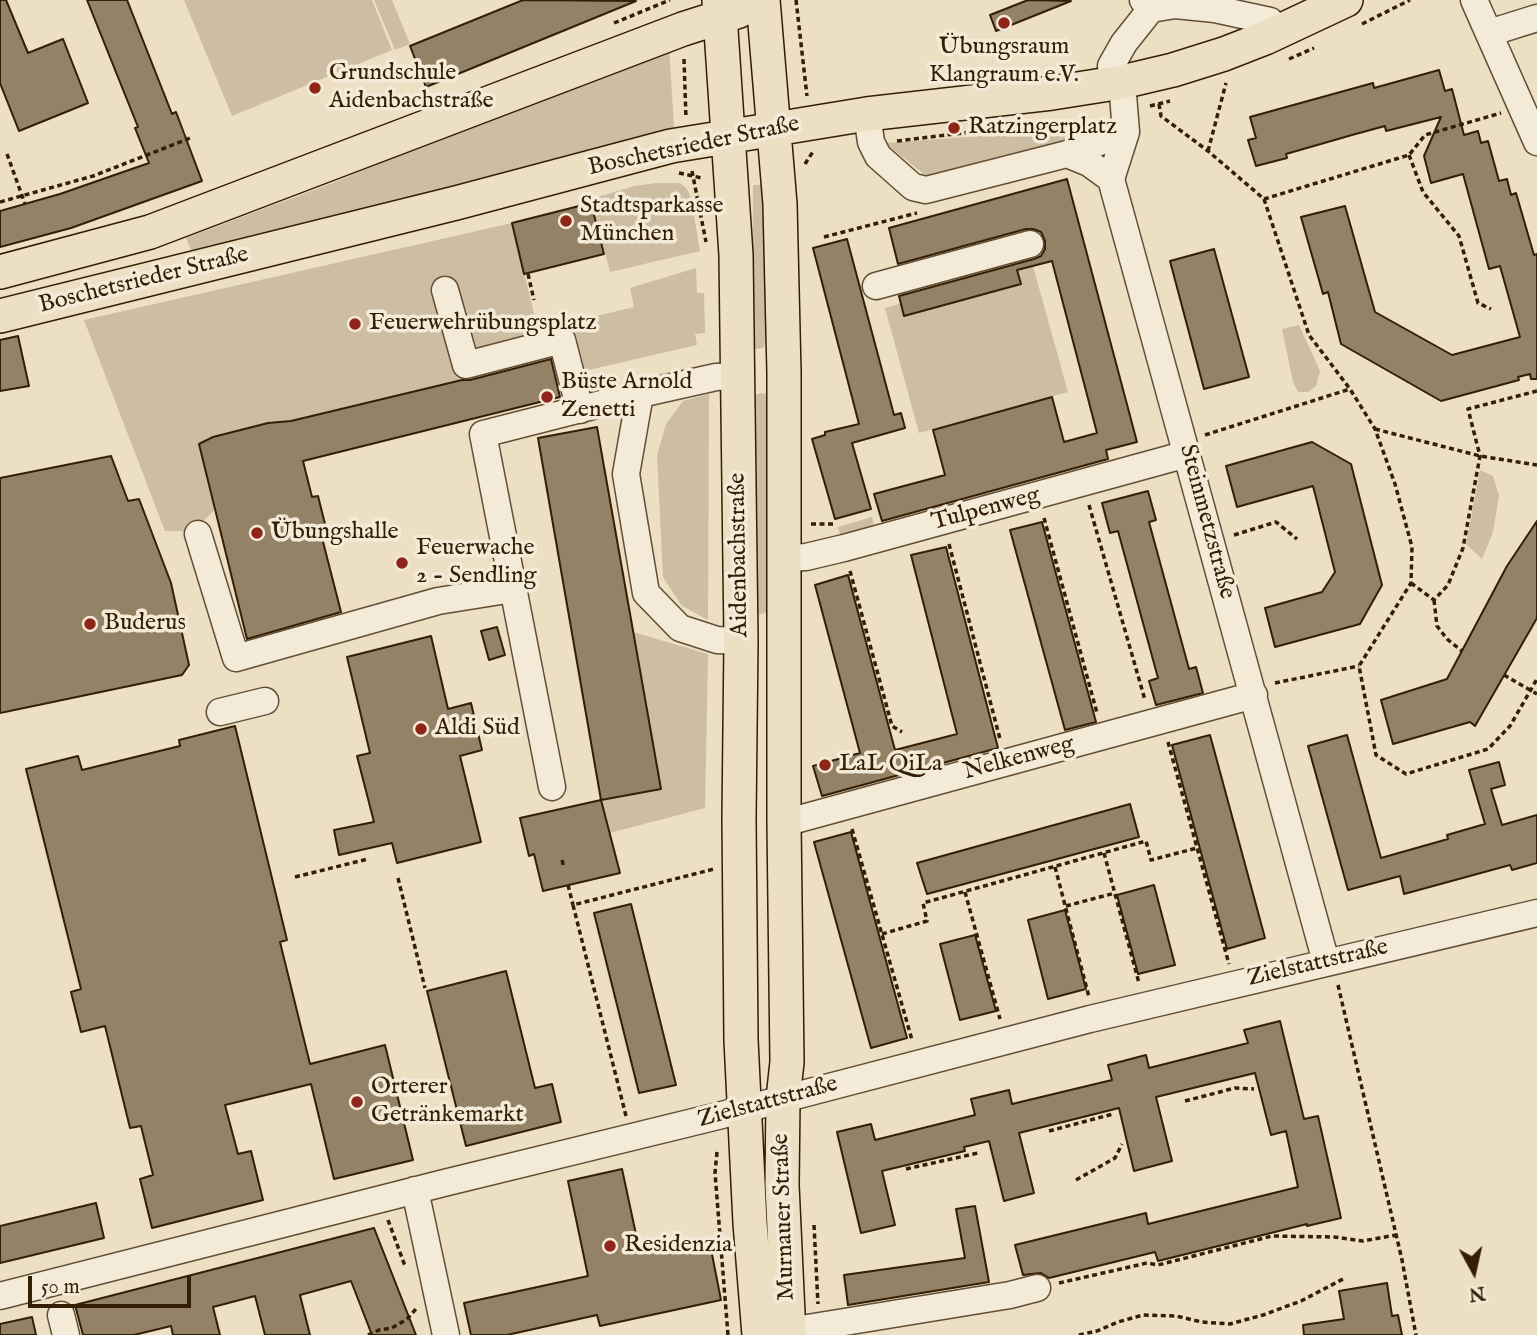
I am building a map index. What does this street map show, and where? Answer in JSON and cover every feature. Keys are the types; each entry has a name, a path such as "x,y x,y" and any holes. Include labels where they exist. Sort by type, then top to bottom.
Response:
{"main road":[{"name":"Boschetsrieder Straße","path":"0,316 687,143 867,114 1052,93 1116,74 1173,70 1224,54 1307,20 1346,0"},
{"name":"Boschetsrieder Straße","path":"0,272 150,232 682,29 719,9 765,1"},
{"name":"Aidenbachstraße","path":"765,1 780,204 784,373 787,1062 794,1096"},
{"name":"Aidenbachstraße","path":"719,9 736,255 739,376 739,818 743,1110"},
{"path":"739,376 784,373"},
{"path":"741,641 784,641"},
{"name":"Murnauer Straße","path":"779,1334 782,1185 794,1096"},
{"name":"Murnauer Straße","path":"743,1110 779,1334"}],"street":[{"path":"1474,0 1537,142"},
{"path":"1067,153 1111,179 1126,132 1116,74 1124,43 1147,4 1215,9 1269,21"},
{"path":"1489,33 1537,18"},
{"path":"867,114 871,142 878,156 913,187 926,190 1067,153 1126,132"},
{"name":"Steinmetzstraße","path":"1111,179 1326,962"},
{"path":"876,286 1030,243"},
{"path":"445,290 466,365 562,340 580,410"},
{"path":"552,787 483,434 640,394 716,377 739,376"},
{"path":"640,394 626,474 646,593 680,628 718,640 741,641"},
{"name":"Tulpenweg","path":"784,558 806,557 844,548 1083,484 1185,448"},
{"path":"198,534 236,659 438,601 513,589"},
{"name":"Nelkenweg","path":"784,823 1104,736 1253,692"},
{"path":"220,712 265,701"},
{"name":"Zielstattstraße","path":"0,1296 381,1198 743,1110 1090,1019 1537,913"},
{"path":"415,1190 446,1335"},
{"path":"779,1334 1010,1295 1037,1288"}],"path":[{"path":"796,0 814,150 804,167"},
{"path":"682,29 687,143 693,176"},
{"path":"1208,151 1226,83"},
{"path":"1159,104 1161,116 1265,199 1309,335 1350,389 1375,429 1395,484 1412,548 1411,583 1359,666 1376,755 1406,774 1488,749 1510,726 1537,679"},
{"path":"1265,199 1409,155 1425,135 1521,106"},
{"path":"0,202 93,176 193,137"},
{"path":"7,155 25,204"},
{"path":"1409,155 1423,192 1459,236 1478,303 1491,309"},
{"path":"528,274 534,300"},
{"path":"1185,448 1350,389"},
{"path":"1434,600 1448,585 1463,548 1480,456 1468,409 1537,391"},
{"path":"1375,429 1480,456 1537,465"},
{"path":"1083,484 1197,848 1234,985"},
{"path":"1038,496 1104,736"},
{"path":"943,521 1006,762"},
{"path":"1211,543 1276,522 1297,540"},
{"path":"844,548 892,726 902,732"},
{"path":"1411,583 1434,600 1437,626 1447,639 1462,651"},
{"path":"1253,692 1359,666"},
{"path":"1504,675 1537,694"},
{"path":"846,807 914,1046 916,1065"},
{"path":"882,934 928,921 922,903 1146,841 1151,860 1197,848"},
{"path":"1104,853 1141,990"},
{"path":"295,877 368,859"},
{"path":"562,860 564,868"},
{"path":"1055,867 1091,1003 1090,1019"},
{"path":"573,905 716,868"},
{"path":"398,878 425,988"},
{"path":"568,885 626,1118"},
{"path":"965,892 1002,1024"},
{"path":"1066,906 1115,893"},
{"path":"1326,962 1336,978 1344,1006 1416,1335"},
{"path":"1185,1101 1234,1088 1254,1088"},
{"path":"1049,1131 1113,1114"},
{"path":"718,1142 715,1173 728,1335"},
{"path":"1076,1180 1115,1158 1122,1144"},
{"path":"906,1169 978,1153"},
{"path":"381,1198 406,1268"},
{"path":"1037,1288 1147,1263 1157,1265 1272,1236 1334,1237 1363,1241 1396,1235"},
{"path":"1079,1335 1097,1333 1118,1322 1143,1315 1176,1316 1202,1322 1230,1324 1301,1301 1345,1278"},
{"path":"368,1335 392,1328 407,1319 416,1309 416,1299"}],"shaded area":[{"path":"184,0 372,0 392,50 232,116"},
{"path":"374,0 392,0 410,44 395,50"},
{"path":"669,44 674,128 196,262 186,238 330,184"},
{"path":"1118,119 1111,128 1058,145 930,179 885,143 1049,131"},
{"path":"680,183 687,189 700,251 610,272 591,199 634,186"},
{"path":"753,185 762,185 767,341 763,348 757,349 752,341"},
{"path":"512,223 538,330 634,307 630,288 696,268 697,293 704,293 705,333 695,334 697,345 558,377 552,356 293,421 268,423 213,437 199,444 215,509 194,531 165,531 84,320"},
{"path":"1033,266 1068,392 919,433 885,308"},
{"path":"1299,325 1320,371 1316,386 1308,392 1298,392 1293,382 1282,329"},
{"path":"709,394 708,620 681,605 663,577 657,455 666,424 683,401"},
{"path":"766,394 768,403 770,612 757,615 750,397"},
{"path":"1480,470 1493,476 1499,496 1493,532 1482,559 1466,544"},
{"path":"872,517 875,529 841,538 838,527"},
{"path":"633,632 708,654 705,808 610,833 601,800 660,789"}],"building":[{"path":"0,0 6,0 28,53 63,39 88,103 19,131 0,83"},
{"path":"87,0 127,0 172,114 176,112 202,181 71,228 0,247 0,211 60,194 149,163 135,128 138,127"},
{"path":"523,0 636,1 426,87 410,46"},
{"name":"Übungsraum Klangraum e.V.","path":"1028,0 1071,1 996,31 990,15"},
{"path":"1439,70 1445,91 1452,89 1464,135 1478,131 1481,143 1488,141 1499,181 1507,179 1511,195 1516,193 1534,255 1537,254 1537,379 1531,379 1530,374 1518,377 1519,380 1441,401 1341,344 1328,292 1323,294 1301,217 1345,206 1375,312 1452,355 1520,337 1500,266 1489,269 1463,174 1431,183 1424,156 1441,117 1386,131 1385,126 1286,154 1287,158 1256,166 1248,140 1256,138 1250,117 1373,83 1374,88"},
{"path":"1067,179 1137,442 1106,450 1108,459 882,521 874,494 945,475 933,430 1052,397 1064,442 1097,433 1052,261 1017,270 1021,284 904,316 899,296 1041,256 1045,241 1041,232 1026,229 898,264 889,228"},
{"path":"591,203 604,254 524,274 512,223"},
{"path":"847,239 894,415 901,413 905,428 852,443 871,509 835,519 812,439 825,435 825,432 859,424 813,248"},
{"path":"1214,249 1249,377 1204,389 1170,261"},
{"path":"18,336 29,386 0,391 0,340"},
{"name":"Übungshalle","path":"551,359 560,397 303,461 312,497 318,496 326,528 320,530 341,612 247,639 199,444 213,437 268,423 291,421"},
{"path":"597,427 661,789 601,800 538,438"},
{"path":"1312,442 1351,464 1382,585 1360,624 1275,647 1265,608 1322,592 1335,572 1313,486 1237,507 1226,466"},
{"name":"Buderus","path":"111,456 128,501 139,499 171,583 189,665 182,675 0,713 0,478"},
{"path":"1148,491 1156,520 1149,522 1189,669 1196,667 1203,693 1156,705 1149,681 1158,678 1118,531 1110,533 1102,503"},
{"path":"1537,521 1537,618 1475,726 1470,722 1393,744 1381,700 1447,679 1507,566"},
{"path":"1042,522 1096,722 1065,730 1010,530"},
{"path":"946,547 998,748 822,796 813,766 860,753 815,585 848,575 895,750 957,734 911,555"},
{"path":"497,627 505,655 489,660 481,631"},
{"name":"Aldi Süd","path":"431,636 448,709 471,703 482,750 460,756 481,842 397,863 392,843 339,855 334,830 374,822 357,756 370,753 347,657"},
{"path":"235,726 287,940 280,942 310,1064 385,1045 413,1160 334,1179 311,1084 225,1105 238,1154 251,1151 263,1200 152,1228 140,1179 153,1175 141,1126 130,1128 105,1026 81,1032 71,992 81,989 26,769 78,756 82,770 180,746 179,740"},
{"path":"1210,735 1265,938 1227,949 1172,745"},
{"path":"1347,735 1381,858 1448,839 1447,835 1485,824 1469,770 1499,762 1505,785 1491,789 1502,825 1537,815 1537,863 1512,870 1510,865 1404,894 1400,876 1348,890 1308,746"},
{"path":"601,800 620,873 543,891 534,854 529,856 520,818"},
{"path":"1130,804 1139,837 927,894 917,863"},
{"path":"851,832 907,1038 871,1048 814,842"},
{"path":"1154,885 1175,965 1138,974 1117,895"},
{"path":"631,904 676,1085 639,1093 594,913"},
{"path":"1065,910 1086,989 1048,999 1028,920"},
{"path":"975,935 996,1011 960,1020 940,944"},
{"path":"506,971 535,1088 552,1084 561,1122 466,1146 427,991"},
{"path":"1280,1021 1304,1119 1318,1116 1341,1218 1158,1261 1155,1252 1049,1278 1041,1273 1023,1275 1015,1245 1146,1213 1148,1224 1298,1187 1286,1131 1271,1135 1255,1073 1156,1097 1172,1161 1134,1171 1119,1108 1019,1133 1034,1193 1004,1201 989,1141 964,1147 965,1151 882,1171 895,1225 861,1233 837,1132 871,1124 875,1140 975,1115 971,1099 1009,1090 1012,1104 1112,1080 1108,1065 1146,1055 1149,1068 1248,1043 1244,1030"},
{"name":"Residenzia","path":"622,1169 640,1253 709,1239 721,1300 600,1326 597,1315 507,1335 471,1335 464,1303 588,1276 568,1181"},
{"path":"96,1203 104,1238 0,1263 0,1226"},
{"path":"975,1206 989,1282 848,1305 844,1275 965,1258 956,1209"},
{"path":"374,1228 416,1335 372,1335 351,1281 300,1295 310,1335 265,1335 255,1296 213,1307 220,1335 173,1335 171,1326 134,1335 83,1335 75,1305"},
{"path":"1387,1283 1392,1316 1398,1315 1402,1335 1304,1335 1303,1325 1344,1319 1339,1291"},
{"path":"32,1317 36,1335 0,1335 0,1324"}],"place":[{"name":"Übungsraum Klangraum e.V.","path":"1004,23"},
{"name":"Grundschule Aidenbachstraße","path":"315,88"},
{"name":"Ratzingerplatz","path":"954,128"},
{"name":"Stadtsparkasse München","path":"566,221"},
{"name":"Feuerwehrübungsplatz","path":"355,324"},
{"name":"Büste Arnold Zenetti","path":"547,397"},
{"name":"Übungshalle","path":"257,533"},
{"name":"Feuerwache 2 - Sendling","path":"402,563"},
{"name":"Buderus","path":"90,624"},
{"name":"Aldi Süd","path":"421,729"},
{"name":"LaL QiLa","path":"825,765"},
{"name":"Orterer Getränkemarkt","path":"357,1102"},
{"name":"Residenzia","path":"610,1246"}]}
